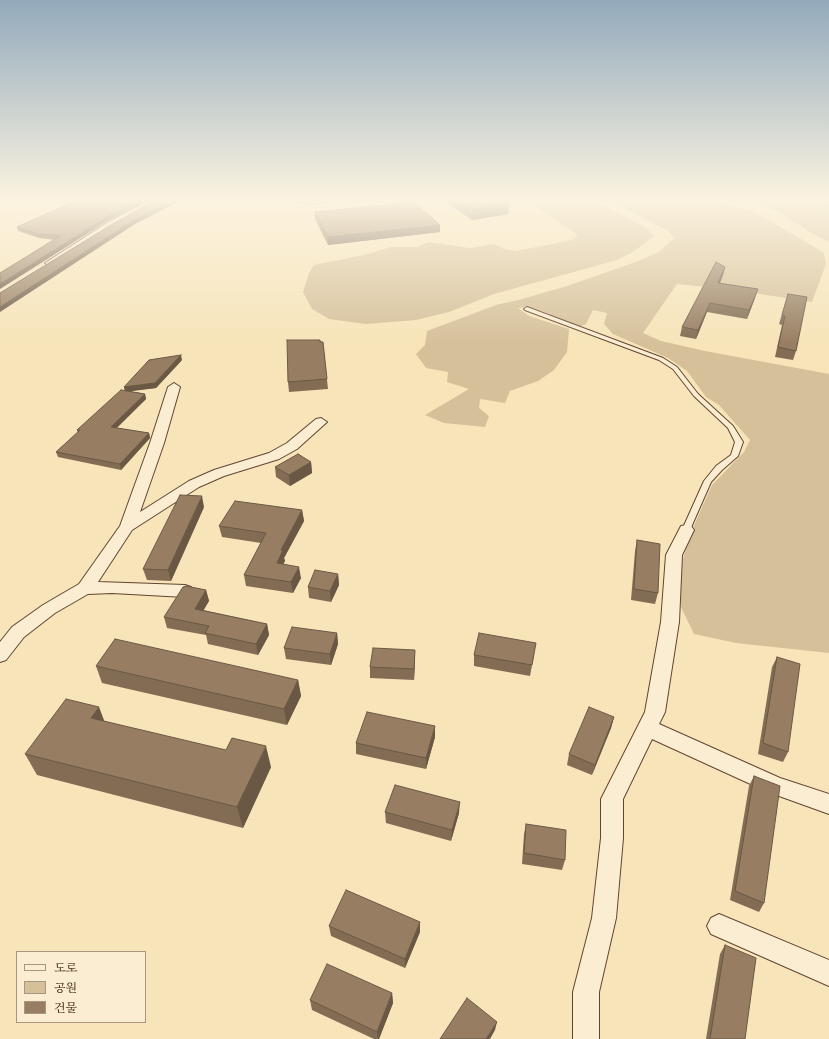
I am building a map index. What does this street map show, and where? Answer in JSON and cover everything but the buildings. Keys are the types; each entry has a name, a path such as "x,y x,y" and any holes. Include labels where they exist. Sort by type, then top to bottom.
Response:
{"street":[{"path":"45,267 77,246"},
{"path":"0,654 18,632 49,609 85,588 127,527 157,444 174,387"},
{"path":"127,527 194,484 219,473 251,465 280,453 292,446 320,422"},
{"path":"586,1039 586,992 604,918 612,838 612,799 655,712 670,622 674,555 686,530"},
{"path":"85,588 112,587 186,591"},
{"path":"648,728 775,784 829,804"},
{"path":"720,926 829,973"}],"lane":[{"path":"527,310 661,359 675,368 696,395 731,427 739,442 734,456 719,468 708,480 686,530"}],"green space":[{"path":"459,246 470,248 499,246 516,251 539,246 640,246 617,260 494,294 449,312 416,320 366,324 329,319 312,309 303,292 309,273 314,265 364,255 391,247"},
{"path":"665,246 813,246 824,253 826,264 812,302 727,289 677,284 643,333 661,341 705,351 829,374 829,653 736,643 694,634 681,607 680,568 692,530 712,485 744,452 750,440 719,405 706,397 687,371 668,358 613,334 604,324 607,313 593,310 586,324 579,327 542,311 529,307 518,308 529,316 569,329 567,352 554,370 538,381 510,391 505,403 480,399 479,408 489,416 485,427 444,423 425,415 469,389 447,382 448,372 426,368 416,354 425,345 427,331 496,305 567,286 636,262 659,252"}]}
